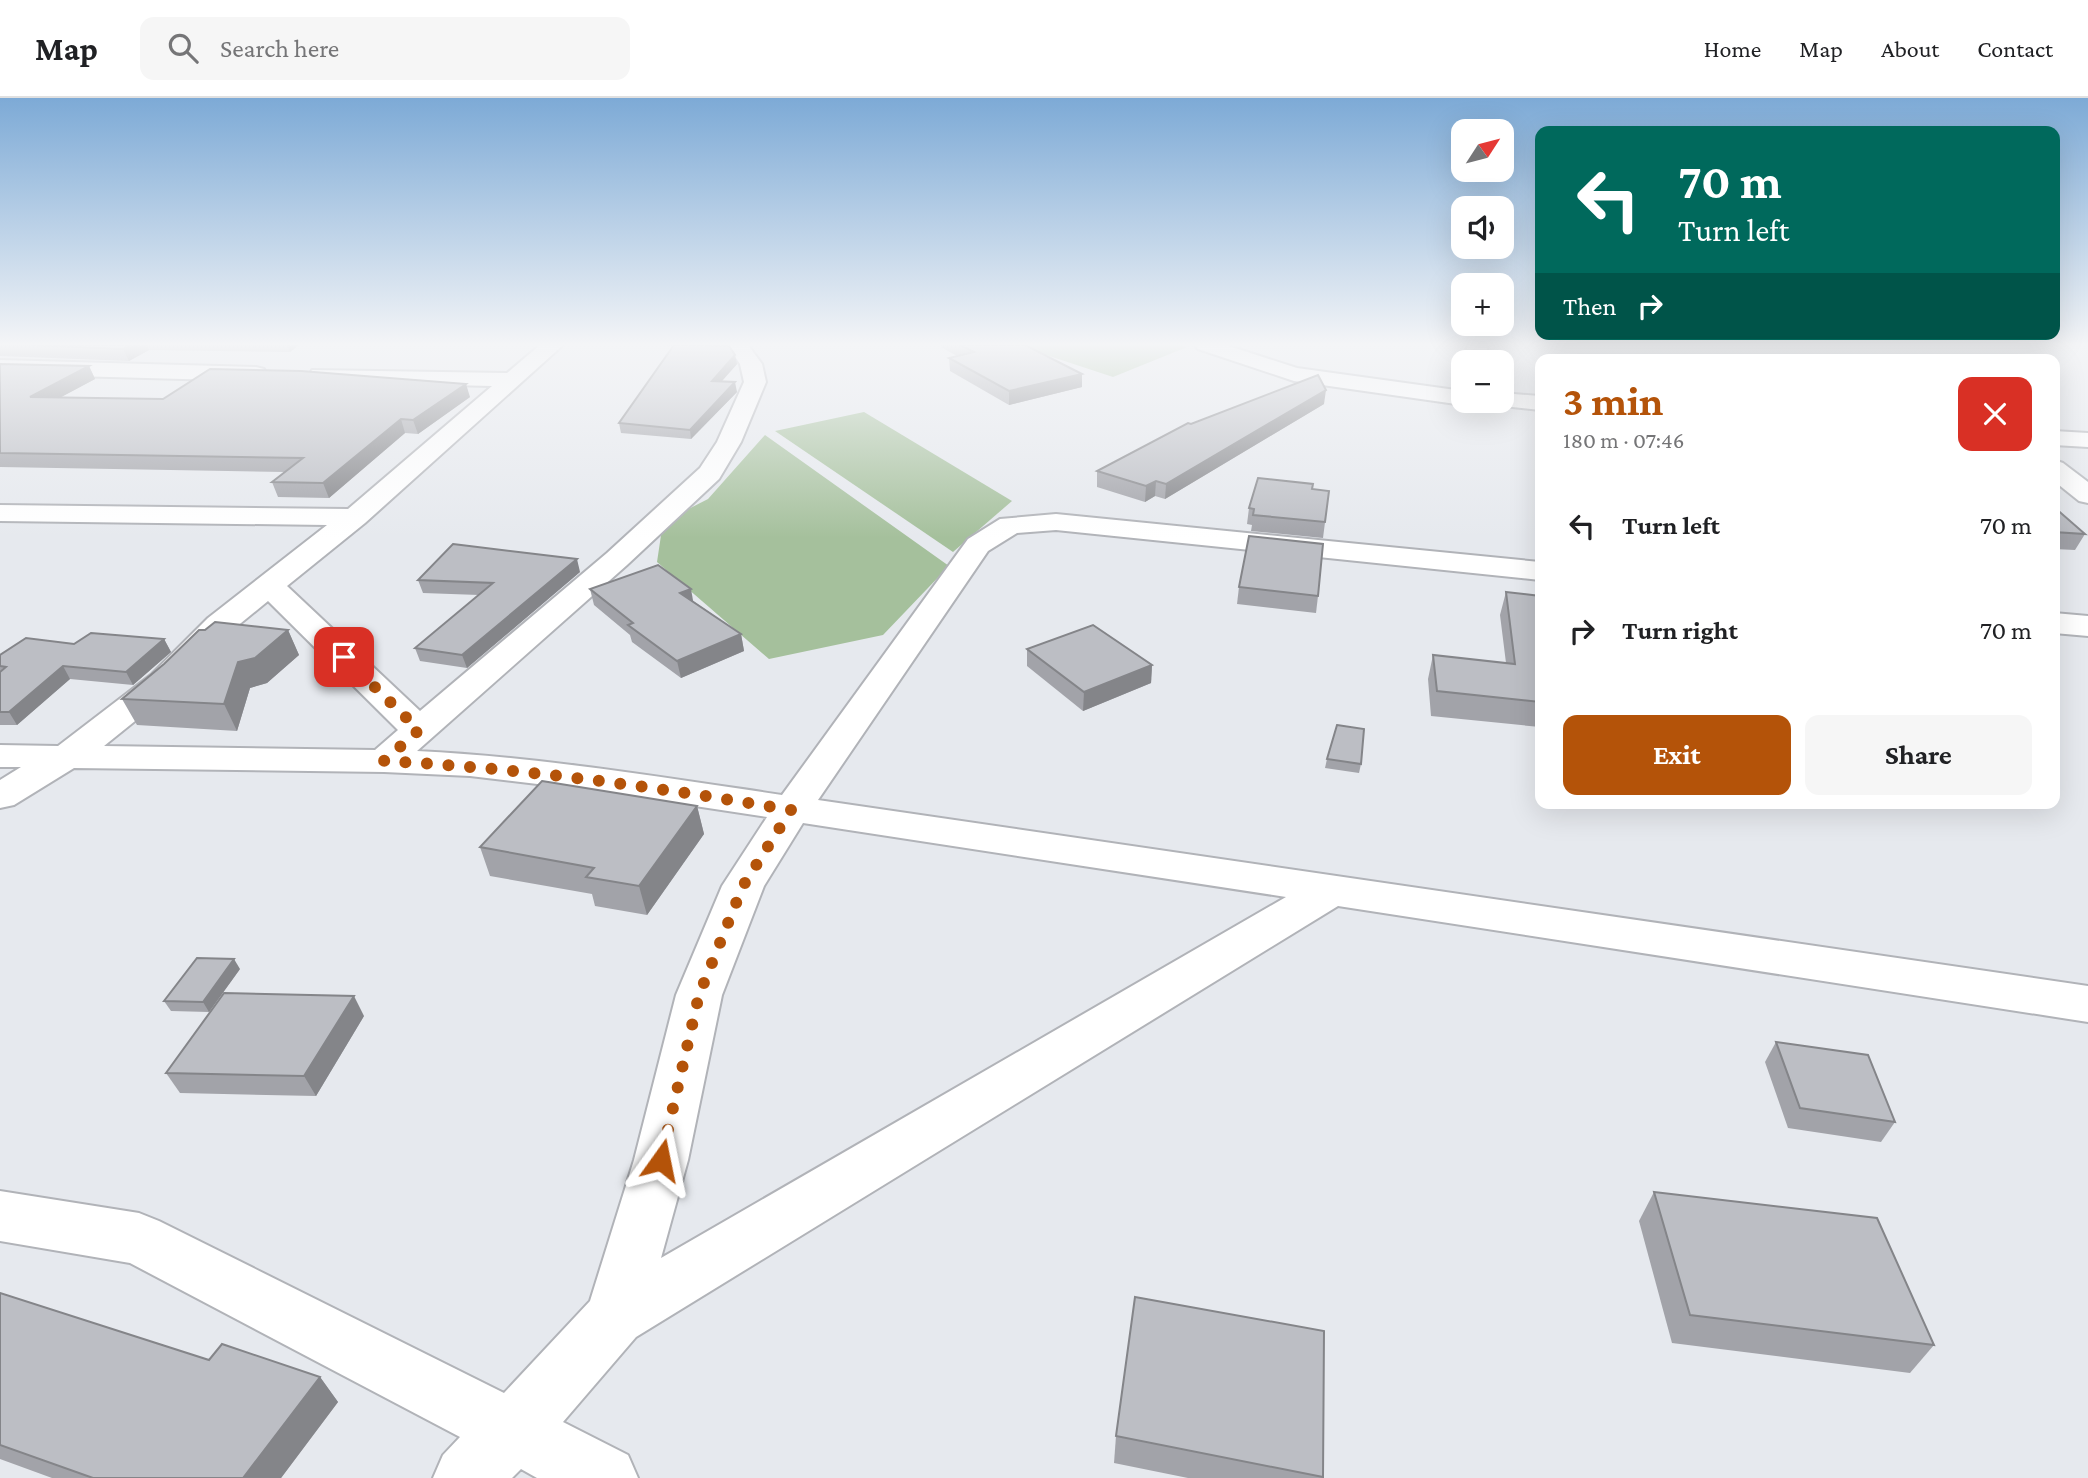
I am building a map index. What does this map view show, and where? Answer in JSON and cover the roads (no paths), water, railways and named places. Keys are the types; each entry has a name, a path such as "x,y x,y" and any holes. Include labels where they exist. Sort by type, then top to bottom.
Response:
{"street":[{"path":"0,796 65,758 164,681 219,625 355,517 477,409"},
{"path":"384,761 617,559 710,473 729,442 743,409"},
{"path":"2060,438 2088,440"},
{"path":"2060,473 2088,495"},
{"path":"0,513 355,517"},
{"path":"615,1317 661,1160 699,995 743,886 791,810 978,545 1010,525 1056,522 1535,570"},
{"path":"269,585 419,730"},
{"path":"2060,624 2088,626"},
{"path":"0,756 384,761 470,765 596,779 2088,1004"},
{"path":"466,1478 512,1432 615,1317 1329,891"},
{"path":"0,1216 139,1239 605,1478"}]}
